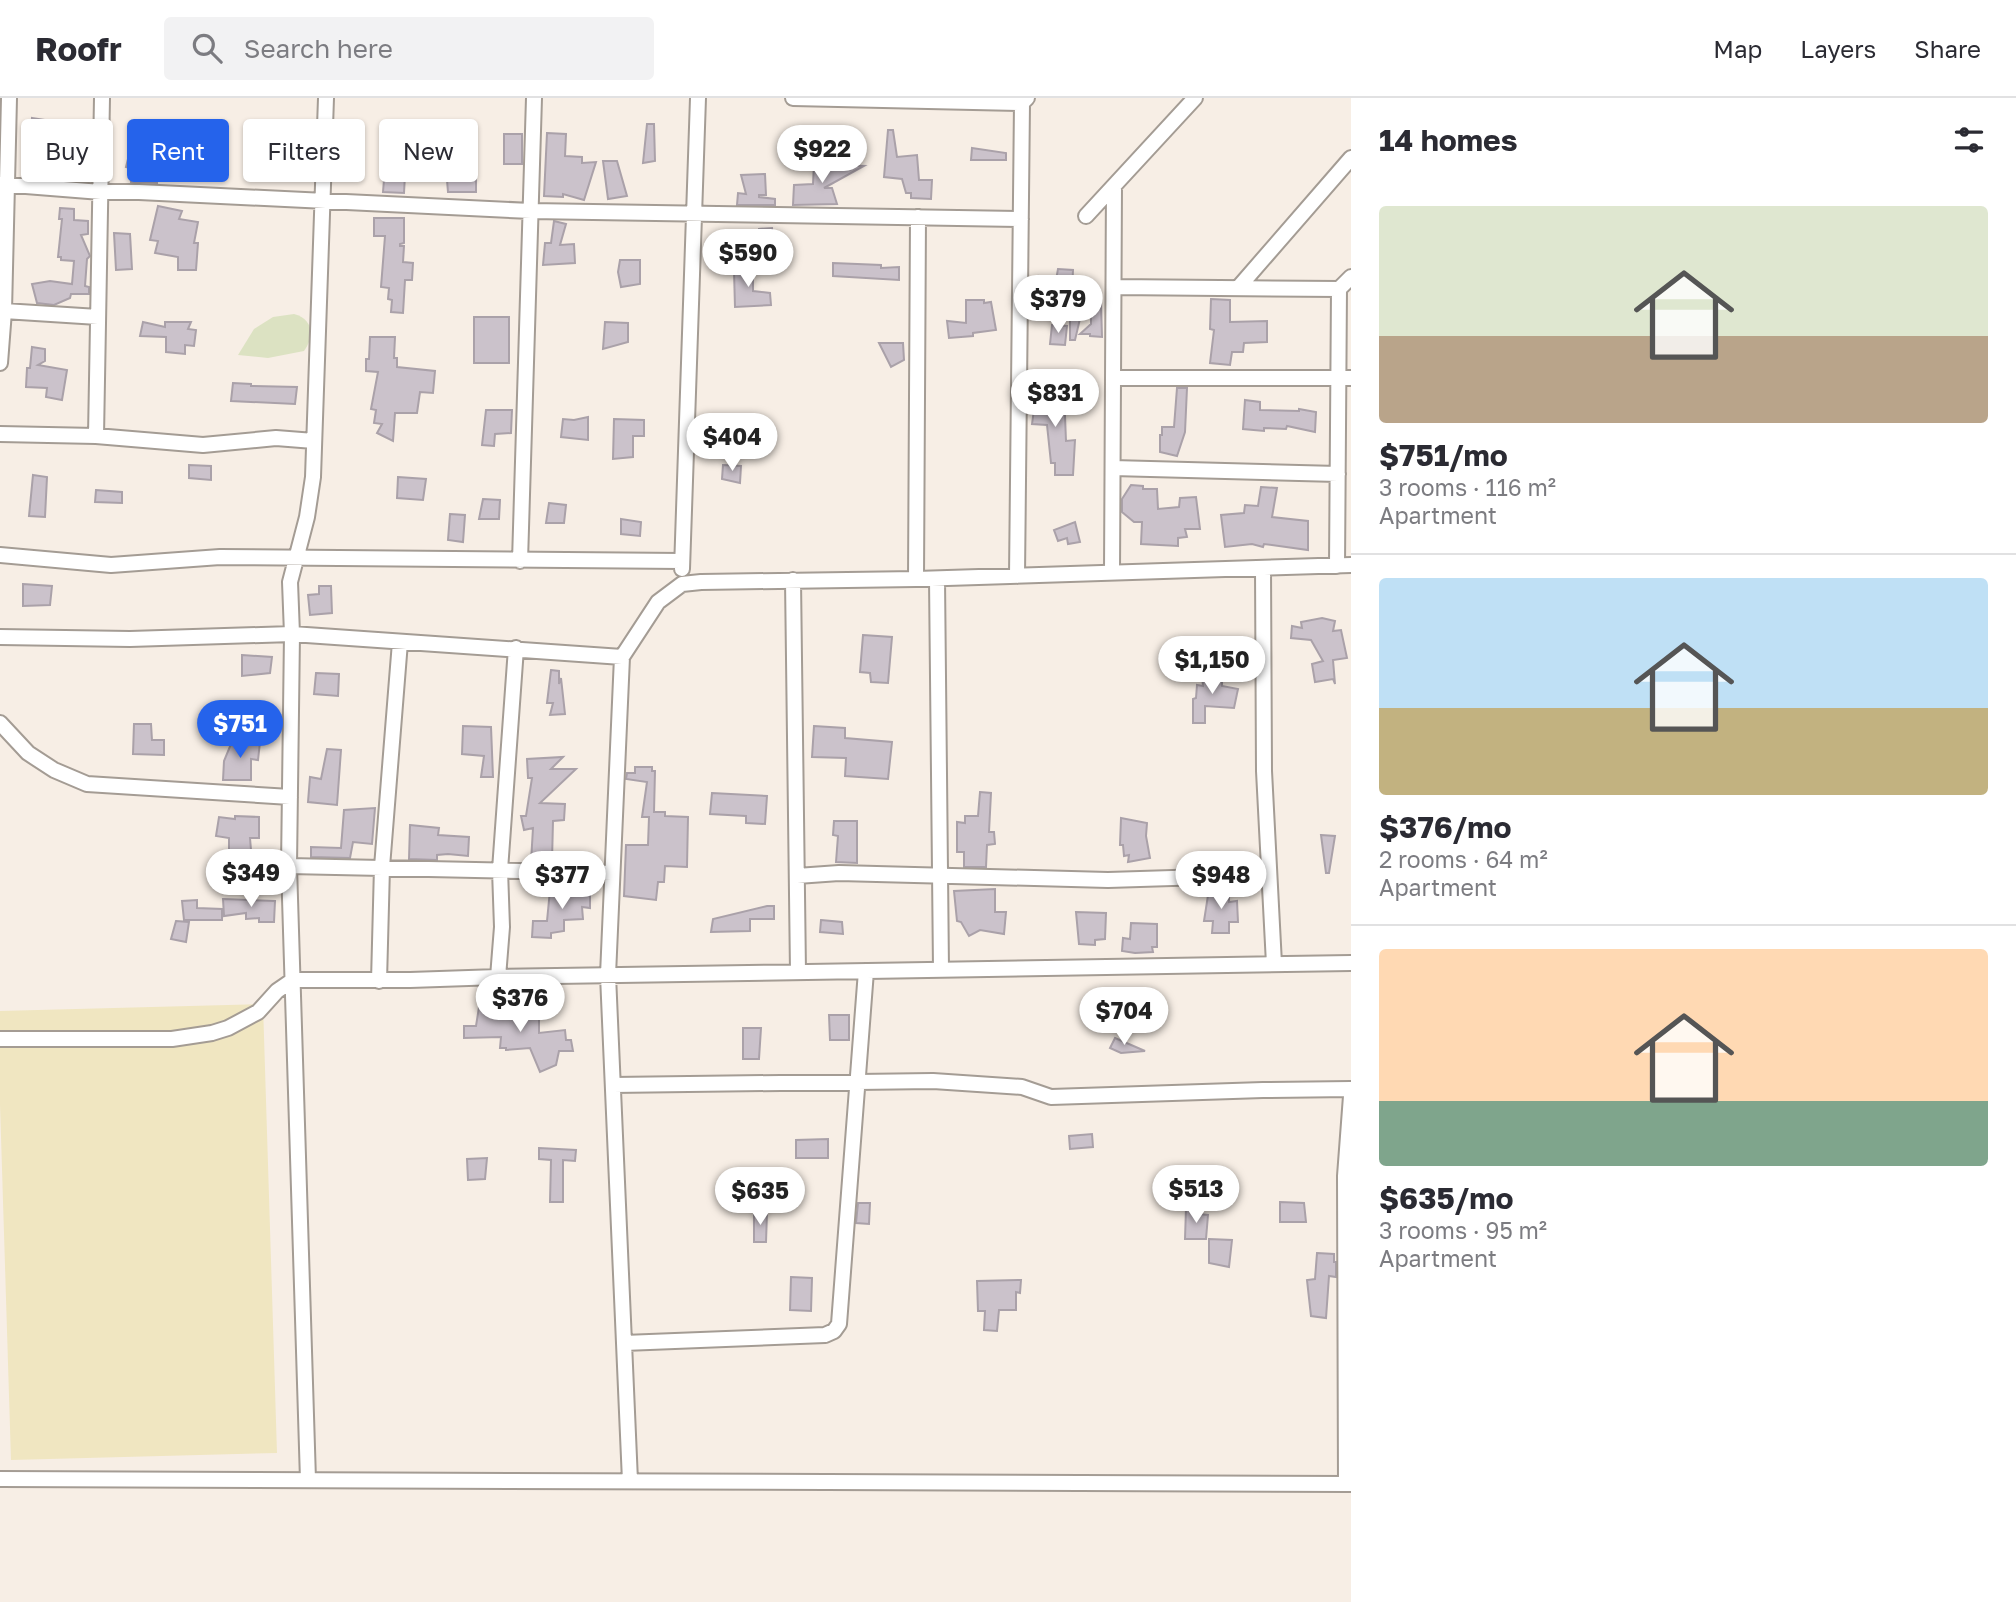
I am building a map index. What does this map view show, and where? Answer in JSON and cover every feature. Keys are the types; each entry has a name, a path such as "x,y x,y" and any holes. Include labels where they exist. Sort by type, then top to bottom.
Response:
{"street":[{"path":"0,363 4,312 3,184 9,98"},
{"path":"96,436 102,98"},
{"path":"308,1480 289,866 292,634 290,582 307,517 312,485 326,98"},
{"path":"520,561 534,98"},
{"path":"682,584 698,98"},
{"path":"793,98 1025,101 1017,576"},
{"path":"1086,216 1193,99"},
{"path":"1238,288 1351,158"},
{"path":"3,184 101,192 531,211 1021,219"},
{"path":"1112,573 1114,186"},
{"path":"916,579 918,217"},
{"path":"1115,287 1339,289 1351,277"},
{"path":"629,1481 608,975 622,657 658,603 682,584 937,579 1344,565 1338,474 1344,446 1345,308 1339,289"},
{"path":"4,312 98,317"},
{"path":"1114,378 1345,378"},
{"path":"0,433 96,436 203,445 276,438 314,441"},
{"path":"1113,468 1338,474"},
{"path":"0,555 111,565 220,557 682,561"},
{"path":"1263,568 1264,771 1274,964"},
{"path":"937,579 941,969"},
{"path":"793,580 798,972"},
{"path":"0,637 170,638 292,634 622,657"},
{"path":"379,981 382,867 400,642"},
{"path":"498,976 502,927 500,870 516,648"},
{"path":"0,723 28,753 54,770 87,784 290,797"},
{"path":"289,866 612,873"},
{"path":"797,876 839,873 1108,880 1269,875"},
{"path":"0,1038 172,1039 212,1032 228,1028 258,1012 277,991 293,980 379,981 498,976 1351,962"},
{"path":"624,1343 825,1335 834,1331 839,1324 866,971"},
{"path":"613,1085 933,1081 1022,1087 1051,1097 1351,1089"},
{"path":"0,1479 1349,1484 1345,1176 1351,1096"}],"green space":[{"path":"294,314 305,320 310,329 310,340 304,351 268,358 238,355 254,329 273,317"}],"sand":[{"path":"263,1004 277,1453 11,1460 0,1104 0,1011"}],"building":[{"path":"647,124 654,124 655,161 643,163"},
{"path":"888,130 893,130 897,157 917,155 919,180 932,180 931,199 911,198 911,193 906,193 902,179 884,177"},
{"path":"547,133 566,134 565,156 582,157 582,163 596,162 584,200 563,194 563,197 544,196"},
{"path":"504,134 522,134 522,164 504,164"},
{"path":"972,148 1006,153 1006,160 971,160"},
{"path":"603,161 617,161 627,196 608,199"},
{"path":"814,163 864,166 824,188 832,188 837,204 793,205 794,185 813,184"},
{"path":"765,174 766,195 759,197 775,199 775,205 737,205 738,193 746,194 741,175"},
{"path":"384,182 405,182 404,193 383,192"},
{"path":"447,182 476,182 476,192 448,192"},
{"path":"158,206 182,211 179,219 198,222 194,243 198,243 196,270 178,270 178,257 155,253 158,241 150,240"},
{"path":"60,208 74,209 74,220 88,221 88,234 81,235 90,256 87,259 85,286 89,287 89,294 71,294 70,298 54,305 37,303 32,284 50,281 72,284 74,261 61,260 61,257 58,257 62,219 59,219"},
{"path":"374,218 404,218 404,243 400,244 404,246 403,262 413,263 412,280 405,280 403,313 391,312 389,288 381,287 385,236 374,236"},
{"path":"554,221 566,224 560,245 574,244 575,263 543,265 545,243 551,243"},
{"path":"772,228 773,250 757,256 759,229"},
{"path":"114,233 130,234 132,269 116,270"},
{"path":"753,259 753,291 770,293 771,305 735,307 734,271"},
{"path":"620,260 640,260 640,284 621,287 618,272"},
{"path":"833,263 899,267 899,280 833,276"},
{"path":"1058,269 1073,270 1072,294 1041,292 1039,276 1056,280"},
{"path":"1211,299 1230,300 1230,322 1267,321 1267,342 1244,343 1243,352 1232,352 1230,365 1210,363 1214,330 1210,329"},
{"path":"966,300 991,302 996,330 949,338 947,321 966,323"},
{"path":"1091,303 1101,303 1102,337 1080,334 1091,324"},
{"path":"1070,305 1083,306 1075,340 1070,340"},
{"path":"474,317 509,317 509,363 474,363"},
{"path":"143,322 165,327 165,322 191,322 188,329 196,330 194,346 185,345 185,354 166,352 166,337 140,336"},
{"path":"605,322 628,323 628,342 603,349"},
{"path":"1052,325 1067,326 1065,345 1050,344"},
{"path":"370,337 395,337 394,358 397,358 397,367 435,371 433,393 420,392 417,413 395,413 393,441 377,433 382,424 374,423 376,410 371,409 378,372 366,371"},
{"path":"879,343 903,343 904,360 891,367"},
{"path":"32,347 45,349 45,361 38,365 67,370 62,400 46,397 47,388 26,387"},
{"path":"233,383 297,387 295,404 231,401"},
{"path":"1037,388 1064,391 1066,441 1075,440 1073,475 1055,475 1047,425 1032,424"},
{"path":"1177,388 1187,388 1185,432 1177,456 1160,452 1160,435 1162,427 1174,427"},
{"path":"1245,400 1260,402 1260,410 1299,409 1316,412 1315,432 1287,426 1286,429 1264,428 1264,431 1243,429"},
{"path":"486,410 512,410 511,433 495,434 494,446 482,445"},
{"path":"588,417 588,440 561,437 563,419"},
{"path":"614,419 644,420 644,436 633,436 633,457 613,459"},
{"path":"189,465 211,466 211,480 189,478"},
{"path":"723,465 741,466 740,483 722,479"},
{"path":"33,475 47,477 45,517 29,516"},
{"path":"398,477 426,479 423,500 397,498"},
{"path":"1131,485 1143,486 1143,489 1157,489 1158,509 1179,507 1180,498 1196,497 1200,529 1185,529 1187,537 1178,538 1178,546 1141,544 1142,522 1134,522 1122,512 1122,499"},
{"path":"1261,487 1277,488 1272,517 1308,521 1308,550 1264,544 1263,547 1252,544 1225,547 1221,515 1244,513 1245,505 1258,506"},
{"path":"96,490 122,492 122,503 95,502"},
{"path":"483,499 500,500 499,519 479,519"},
{"path":"549,503 566,505 564,523 546,523"},
{"path":"450,514 465,515 463,542 448,540"},
{"path":"621,519 641,522 640,536 621,534"},
{"path":"1075,522 1080,542 1068,544 1067,538 1058,541 1054,530"},
{"path":"23,584 52,586 50,605 23,606"},
{"path":"319,586 331,586 332,613 310,615 308,595 319,594"},
{"path":"1322,618 1335,621 1333,631 1341,630 1347,658 1333,660 1335,684 1333,679 1315,682 1312,664 1323,661 1311,640 1291,638 1292,626 1302,628 1301,622"},
{"path":"863,635 892,637 888,683 871,682 870,673 860,672"},
{"path":"242,655 272,657 270,673 242,676"},
{"path":"551,670 559,671 565,714 550,715 553,703 547,703"},
{"path":"316,673 339,674 338,696 314,694"},
{"path":"1202,674 1222,674 1222,686 1238,689 1234,708 1205,706 1205,723 1193,723 1193,699 1196,698 1197,685 1203,686"},
{"path":"134,724 151,724 152,740 164,740 164,755 133,754"},
{"path":"463,726 491,727 493,777 481,777 484,756 462,754"},
{"path":"814,726 845,728 845,738 892,742 888,779 845,776 846,758 812,757"},
{"path":"233,739 260,742 258,760 251,759 251,780 223,780 224,761"},
{"path":"327,749 341,750 337,805 308,802 310,777 321,779"},
{"path":"563,757 551,769 576,769 540,803 565,804 564,820 553,821 552,861 531,862 533,828 524,830 521,816 526,816 532,778 528,778 527,759"},
{"path":"635,767 652,767 652,771 655,771 654,812 665,812 665,816 688,817 687,867 665,866 664,882 658,882 656,900 624,896 626,845 648,845 649,817 642,817 647,782 626,779 627,773 635,773"},
{"path":"980,792 991,793 989,832 994,832 995,844 987,845 986,867 964,867 964,852 957,852 957,822 965,823 965,816 978,816"},
{"path":"712,793 767,796 765,824 746,823 746,816 710,814"},
{"path":"375,808 372,844 353,842 350,858 311,857 311,847 341,848 344,810"},
{"path":"235,816 259,817 259,838 250,838 252,862 229,861 229,838 216,836 219,817 235,819"},
{"path":"1121,818 1147,823 1146,836 1150,858 1128,862 1129,855 1124,856 1123,845 1120,845"},
{"path":"834,821 857,821 857,863 836,862 838,836 833,835"},
{"path":"410,825 439,828 438,835 469,837 468,856 448,854 437,855 437,860 409,859"},
{"path":"1321,835 1335,836 1329,873 1326,873"},
{"path":"568,887 590,888 590,908 582,907 583,919 564,920 564,931 551,933 551,938 532,937 533,921 547,921 550,890 567,892"},
{"path":"995,889 995,912 1006,912 1004,934 980,930 969,936 961,922 957,921 954,891"},
{"path":"1209,889 1229,892 1229,902 1237,901 1238,922 1229,922 1229,933 1212,933 1213,921 1204,921"},
{"path":"223,899 275,901 274,922 259,922 259,918 246,919 246,913 224,916"},
{"path":"197,900 197,908 222,909 222,920 184,920 182,901"},
{"path":"774,906 774,919 750,919 750,931 711,932 713,919"},
{"path":"1076,912 1106,913 1105,939 1095,940 1095,945 1079,944"},
{"path":"821,920 842,922 843,934 820,932"},
{"path":"176,921 189,922 186,942 171,939"},
{"path":"1131,923 1157,924 1157,947 1152,947 1153,952 1122,951 1123,938 1130,939"},
{"path":"479,1007 539,1013 539,1033 565,1030 566,1040 571,1040 573,1051 559,1051 556,1065 540,1072 530,1048 500,1048 501,1037 464,1038 464,1026 476,1026"},
{"path":"829,1015 849,1015 849,1040 830,1040"},
{"path":"743,1028 761,1028 759,1059 743,1059"},
{"path":"1115,1038 1145,1051 1121,1053 1110,1048"},
{"path":"1092,1134 1093,1147 1070,1149 1069,1136"},
{"path":"828,1139 828,1158 796,1158 796,1140"},
{"path":"539,1148 576,1150 575,1161 563,1160 563,1202 550,1202 551,1160 539,1159"},
{"path":"487,1158 485,1179 468,1180 467,1159"},
{"path":"1280,1202 1304,1203 1306,1222 1280,1222"},
{"path":"858,1203 870,1203 869,1224 856,1223"},
{"path":"1197,1207 1198,1214 1208,1215 1206,1239 1185,1239 1186,1208"},
{"path":"754,1213 767,1213 766,1242 754,1242"},
{"path":"1209,1239 1232,1240 1229,1267 1209,1263"},
{"path":"1317,1253 1334,1254 1336,1262 1336,1277 1329,1276 1326,1318 1311,1316 1307,1280 1315,1279"},
{"path":"791,1277 812,1278 811,1311 790,1310"},
{"path":"1021,1280 1020,1293 1016,1292 1016,1310 999,1310 997,1331 984,1330 985,1311 978,1311 977,1281"}]}
